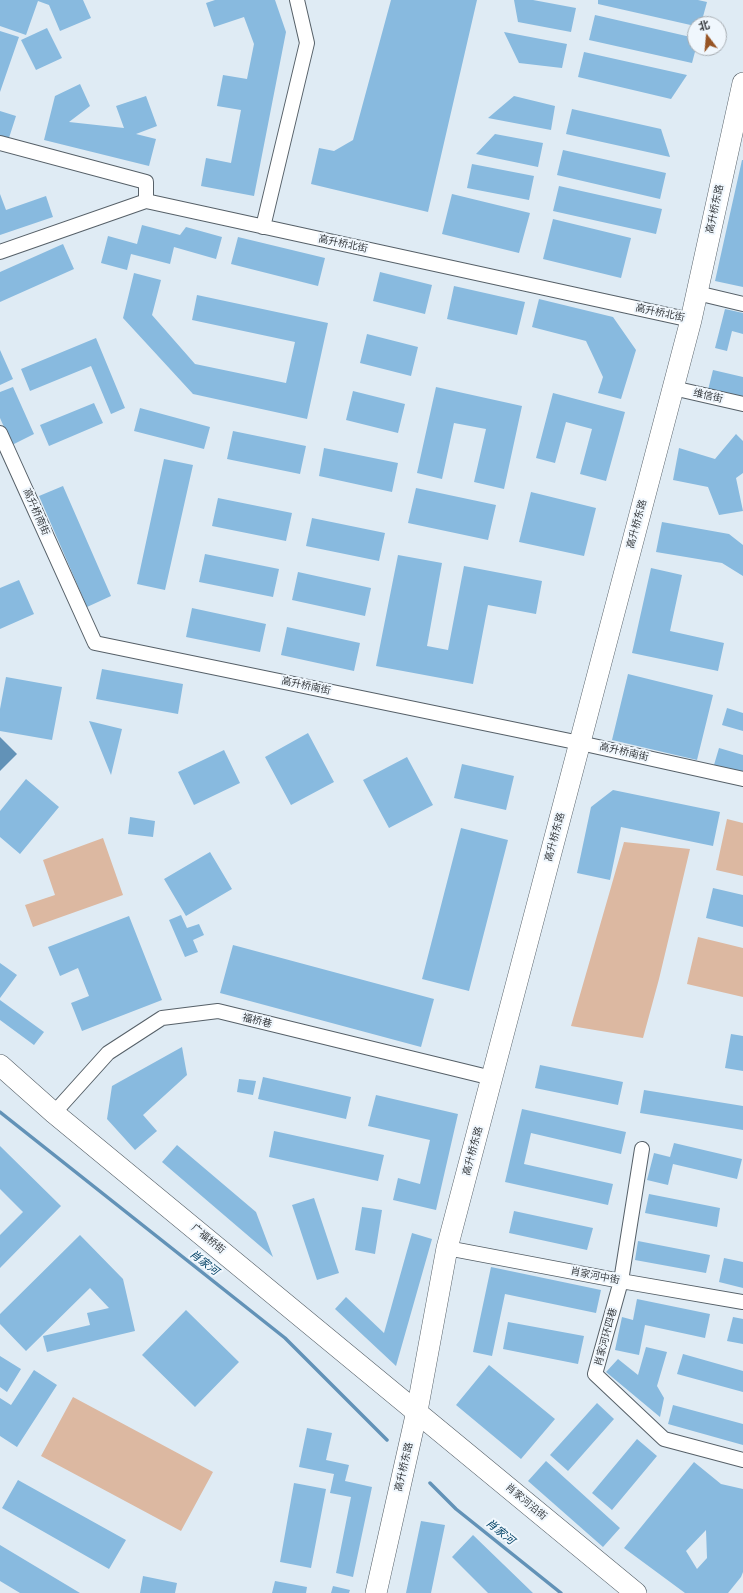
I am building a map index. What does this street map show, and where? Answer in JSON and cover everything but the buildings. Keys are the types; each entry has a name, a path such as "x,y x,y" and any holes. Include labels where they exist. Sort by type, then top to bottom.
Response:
{"street":[{"path":"263,227 307,43 297,0"},
{"name":"高升桥东路","path":"376,1593 417,1411 447,1248 691,320 742,91"},
{"path":"0,143 146,182 146,201 0,252"},
{"name":"高升桥北街","path":"146,201 691,320"},
{"path":"697,293 743,304"},
{"name":"维信街","path":"673,388 743,404"},
{"name":"高升桥南街","path":"0,433 95,643 580,743 743,779"},
{"name":"福桥巷","path":"54,1113 108,1053 162,1018 218,1011 492,1078"},
{"name":"广福桥街","path":"1,1066 54,1113 417,1411"},
{"name":"肖家河环四巷","path":"642,1149 621,1281 595,1374 664,1439 743,1460"},
{"name":"肖家河中街","path":"447,1248 621,1281 743,1302"},
{"name":"肖家河沿街","path":"417,1411 636,1593"}],"shaded area":[{"path":"727,819 743,823 743,876 716,870"},
{"path":"103,838 123,895 33,927 25,905 55,895 43,860"},
{"path":"624,842 690,849 659,979 643,1038 571,1026"},
{"path":"698,937 743,948 743,997 687,984"},
{"path":"73,1397 213,1472 181,1531 41,1456"}],"water":[{"path":"0,737 17,754 0,771"}],"waterway":[{"name":"肖家河","path":"0,1112 285,1338 387,1440"},
{"name":"肖家河","path":"430,1483 456,1509 561,1593"}]}
